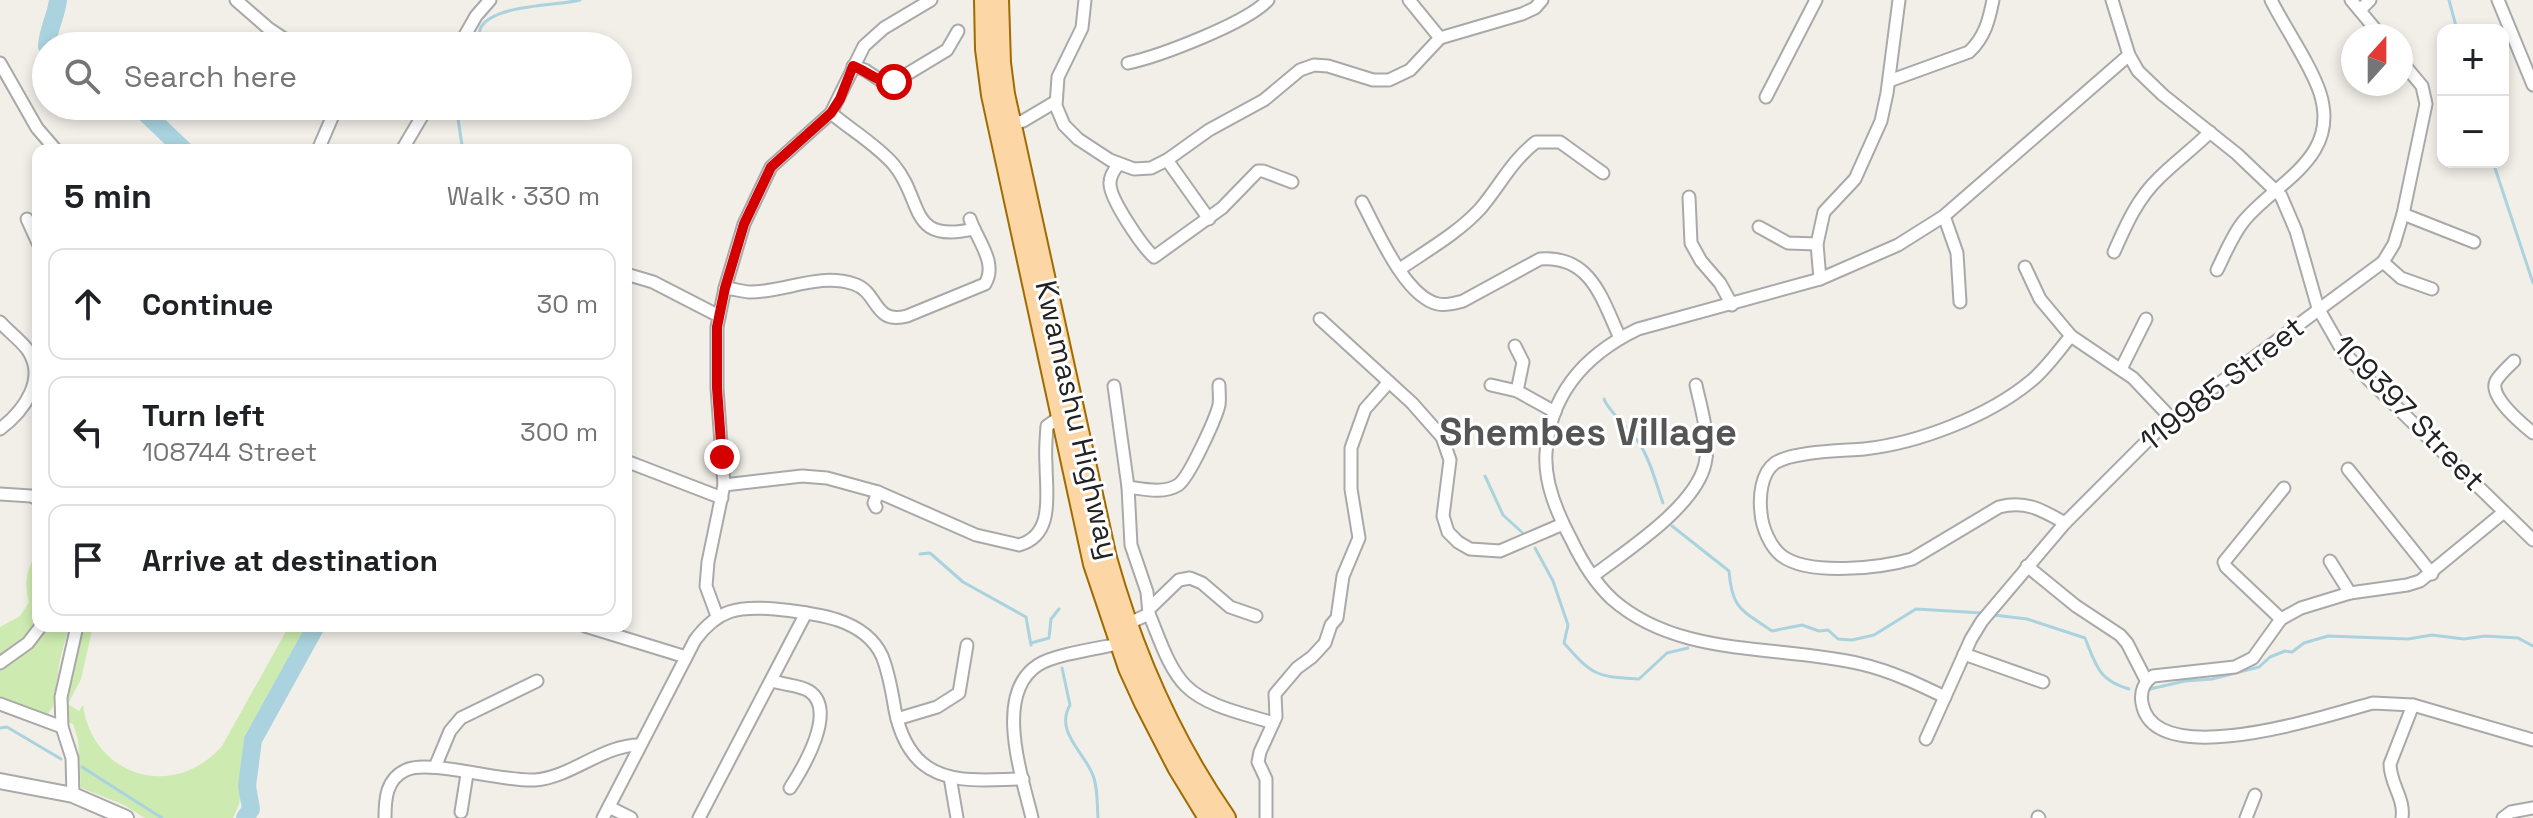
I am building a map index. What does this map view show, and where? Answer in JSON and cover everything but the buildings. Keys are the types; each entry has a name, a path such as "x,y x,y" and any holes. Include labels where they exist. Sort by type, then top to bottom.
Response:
{"main road":[{"name":"Kwamashu Highway","path":"984,0 985,49 1127,636 1158,732 1208,818"},
{"name":"Kwamashu Highway","path":"999,0 1004,126 1054,421 1093,564 1175,734 1226,818"}],"street":[{"path":"236,0 275,32"},
{"path":"467,32 490,0"},
{"path":"717,616 709,599 706,573 723,491 717,388 719,316 744,224 764,177 779,158 831,113 864,46 877,33 931,0"},
{"path":"1085,0 1082,28 1061,68 1055,86 1055,102 1071,133 1118,165 1141,169 1167,160 1199,137 1264,100 1300,70 1314,65 1328,66 1373,80 1389,80 1410,70 1440,38 1522,14 1535,8 1542,0"},
{"path":"1128,63 1176,48 1240,19 1268,0"},
{"path":"1409,0 1440,38"},
{"path":"1766,97 1816,0"},
{"path":"1820,279 1817,244 1824,212 1855,179 1881,121 1899,0"},
{"path":"1889,81 1969,52 1987,27 1993,0"},
{"path":"1945,697 1901,676 1859,663 1716,644 1681,636 1628,610 1611,598 1593,576 1563,524 1550,489 1546,467 1547,443 1555,412 1569,382 1593,356 1620,338 1638,329 1820,279 1898,245 1944,216 2129,55 2112,0"},
{"path":"2217,270 2244,220 2295,174 2316,147 2324,117 2320,94 2271,0"},
{"path":"2351,0 2371,24"},
{"path":"2360,10 2370,0"},
{"path":"2498,0 2533,85"},
{"path":"853,66 883,82 894,82 947,50 958,31"},
{"name":"109397 Street","path":"2129,55 2138,71 2163,95 2278,191 2296,231 2318,308 2333,338 2369,380 2533,540"},
{"path":"0,63 32,119"},
{"path":"2413,75 2422,86 2426,104 2403,214 2394,244 2383,262 2401,278 2432,289"},
{"path":"1004,126 1055,102"},
{"path":"725,288 750,292 810,282 846,282 863,289 887,317 898,319 932,308 985,284 989,278 989,263 972,224 952,234 933,230 922,218 894,165 831,113"},
{"path":"32,120 51,144"},
{"path":"321,144 331,120"},
{"path":"406,144 420,120"},
{"path":"2114,252 2130,214 2145,193 2210,132"},
{"path":"1400,269 1480,209 1513,165 1536,142 1560,142 1603,173"},
{"path":"1167,160 1209,219"},
{"path":"1118,165 1111,178 1111,189 1149,253 1156,256 1209,219 1258,171 1292,182"},
{"path":"1689,197 1691,243 1732,305"},
{"path":"1362,202 1400,269 1425,298 1437,304 1450,304 1473,296 1540,259 1554,258 1567,261 1588,276 1620,338"},
{"path":"2403,214 2474,242"},
{"path":"1944,216 1957,253 1960,302"},
{"path":"27,219 32,230"},
{"path":"1759,227 1788,243 1817,244"},
{"name":"119985 Street","path":"1926,739 1982,621 2065,523 2171,418 2383,262"},
{"path":"2025,267 2040,299 2071,336 2121,369 2171,418"},
{"path":"632,276 653,282 719,316"},
{"path":"1320,319 1425,416 1447,447 1450,460 1443,516 1448,532 1458,542 1470,549 1500,551 1563,524"},
{"path":"2121,369 2146,319"},
{"path":"0,322 32,358"},
{"path":"2065,523 2034,506 2012,504 1999,507 1912,559 1855,567 1806,566 1780,554 1772,545 1761,518 1761,494 1765,474 1781,460 1897,444 1993,407 2030,382 2071,336"},
{"path":"1515,346 1523,362 1517,391"},
{"path":"2514,361 2496,381 2494,390 2533,433"},
{"path":"1266,818 1266,779 1258,762 1273,723 1277,705 1275,694 1297,668 1325,643 1337,618 1343,576 1359,538 1351,489 1351,448 1372,400 1389,382"},
{"path":"1128,487 1154,490 1173,487 1182,481 1219,407 1219,385"},
{"path":"1491,385 1517,391 1555,412"},
{"path":"1593,576 1660,523 1695,487 1706,463 1696,385"},
{"path":"0,429 20,409 32,386"},
{"path":"1114,386 1128,487 1131,545 1147,592 1149,611 1175,671 1191,690 1212,702 1273,723"},
{"path":"632,463 723,491 816,476 878,492 976,535 1009,545 1025,544 1044,523 1054,421"},
{"path":"2348,469 2432,574"},
{"path":"2281,619 2224,562 2284,488"},
{"path":"876,507 874,503 878,492"},
{"path":"0,494 32,496"},
{"path":"2504,512 2432,574 2407,585 2350,593 2310,604 2281,619 2249,661 2235,667 2160,674 2146,680 2142,689 2142,704 2156,724 2180,735 2209,738 2239,736 2287,726 2373,703 2413,705 2533,740"},
{"path":"2330,561 2350,593"},
{"path":"2027,566 2076,606 2120,635 2146,680"},
{"path":"1032,818 1013,721 1013,702 1018,688 1038,665 1127,636 1179,580 1190,578 1202,583 1230,607 1256,616"},
{"path":"631,818 606,812 686,657 701,632 717,616 727,611 755,607 806,613 850,624 873,641 889,678 897,719 908,747 922,763 950,777 1023,779"},
{"path":"699,818 806,613"},
{"path":"0,663 28,643 36,632"},
{"path":"73,795 72,758 62,727 61,697 76,632"},
{"path":"605,632 686,657"},
{"path":"897,719 922,714 959,693 967,645"},
{"path":"1964,654 2043,682"},
{"path":"435,767 450,731 461,718 537,681"},
{"path":"773,681 810,692 815,697 820,715 813,744 790,788"},
{"path":"0,704 62,727"},
{"path":"2402,818 2402,802 2390,773 2390,764 2413,705"},
{"path":"385,818 387,790 397,775 411,768 435,767 519,780 545,779 618,748 640,745"},
{"path":"461,812 467,774"},
{"path":"950,777 957,818"},
{"path":"0,781 73,795 126,818"},
{"path":"2246,818 2255,795"},
{"path":"2503,818 2511,812 2533,808"}],"green space":[{"path":"32,562 32,632 67,632 53,706 48,714 0,698 0,627 20,616 29,602 26,587"},
{"path":"80,632 92,632 81,679 68,704 79,711 83,705 90,730 102,750 119,764 138,773 160,776 181,773 203,763 222,746 286,632 310,632 248,738 239,804 233,818 145,818 122,804 81,788 78,740 73,724 66,721 64,703"}],"waterway":[{"path":"50,32 58,0"},
{"path":"480,32 488,19 499,14 580,0"},
{"path":"2449,0 2455,24"},
{"path":"153,120 178,144"},
{"path":"458,120 462,144"},
{"path":"2495,168 2533,283"},
{"path":"1604,399 1643,450 1663,503"},
{"path":"1485,476 1503,515 1525,535"},
{"path":"1672,526 1729,571 1730,584 1740,608 1772,631 1802,625 1819,631 1828,630 1838,639 1852,640 1874,635 1916,609 1982,613"},
{"path":"1535,548 1553,581 1568,625 1564,643 1589,668 1613,677 1639,679 1667,653 1688,648"},
{"path":"920,554 930,553 963,582 1026,617 1031,645"},
{"path":"1031,643 1049,638 1051,619 1059,609"},
{"path":"1994,615 2027,619 2085,638 2104,676 2129,689"},
{"path":"245,818 251,809 247,786 253,740 313,632"},
{"path":"2150,689 2212,679 2259,667 2270,657 2285,651 2292,652 2304,643 2328,636 2408,639 2432,635 2464,639 2485,636 2518,638 2533,646"},
{"path":"1062,668 1070,705 1066,714 1068,732 1094,778 1098,818"},
{"path":"0,728 7,727 61,759"},
{"path":"82,767 162,818"}],"district":[{"name":"Shembes Village","path":"1588,432"}],"route":[{"path":"722,457 717,388 719,316 744,224 764,177 779,158 831,113 853,66 883,82 894,82"}]}
